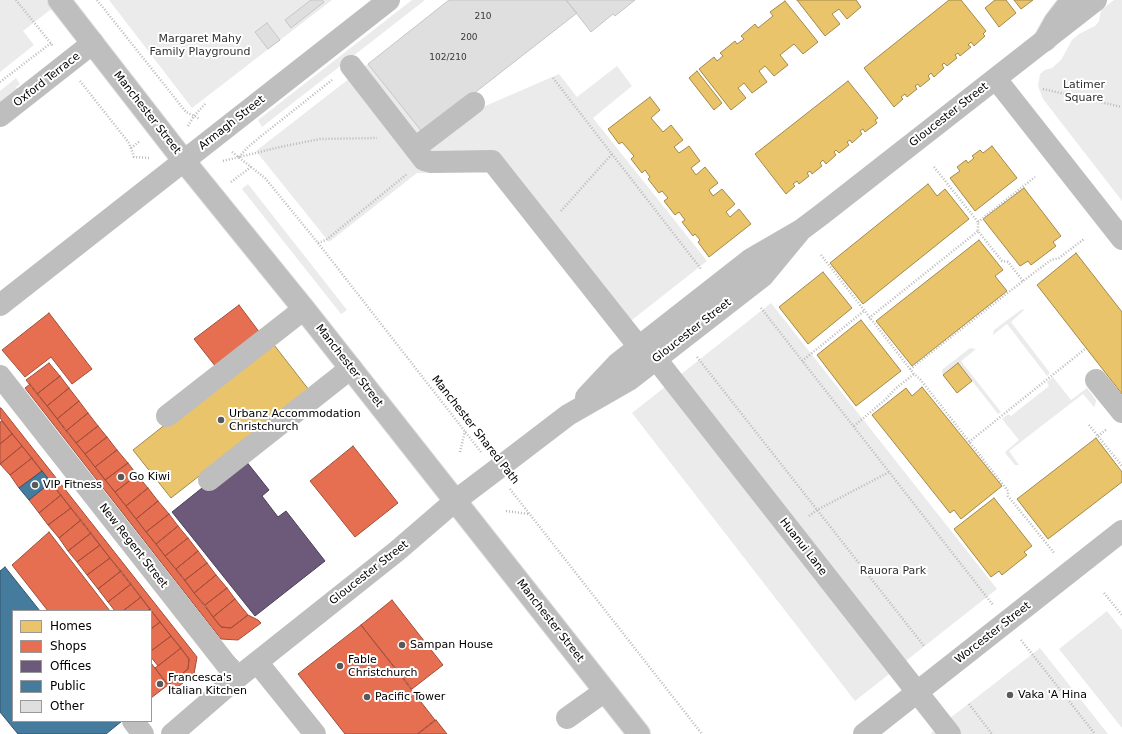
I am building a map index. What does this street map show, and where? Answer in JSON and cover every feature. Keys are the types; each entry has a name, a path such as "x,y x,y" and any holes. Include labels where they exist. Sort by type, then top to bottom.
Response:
{"street":[{"name":"Manchester Street","path":"59,0 184,161 351,368 639,734"},
{"name":"Armagh Street","path":"0,306 389,0"},
{"path":"1045,40 1055,22 1072,0"},
{"name":"Gloucester Street","path":"172,734 237,678 397,552 455,501 568,415 629,380 647,353 751,259 801,230 1096,0"},
{"name":"Oxford Terrace","path":"0,116 93,43"},
{"path":"351,66 415,148 474,103"},
{"path":"996,79 1122,239"},
{"name":"Huanui Lane","path":"415,148 431,162 492,161 791,531 950,734"},
{"path":"167,416 304,309"},
{"path":"209,480 351,368"},
{"name":"New Regent Street","path":"0,376 237,678"},
{"path":"1096,380 1107,414"},
{"name":"Worcester Street","path":"864,734 1122,531"},
{"path":"257,662 314,734"},
{"path":"567,718 605,691"},
{"path":"134,722 143,734"}],"path":[{"path":"97,0 182,108 186,112 205,122"},
{"path":"0,82 51,43"},
{"path":"238,158 254,142 351,66"},
{"path":"553,78 704,273"},
{"path":"1043,89 1122,107"},
{"path":"188,125 194,116 206,104"},
{"path":"178,111 182,108"},
{"path":"221,162 280,147 320,139 415,148"},
{"path":"131,148 137,143"},
{"path":"318,243 326,240 415,148"},
{"name":"Manchester Shared Path","path":"229,150 265,178 318,243 702,734"},
{"path":"543,225 560,213 612,154"},
{"path":"134,157 139,158"},
{"path":"230,183 251,167"},
{"path":"934,167 978,222 978,231 1002,261 1008,262 1023,281"},
{"path":"978,222 1035,177"},
{"path":"869,318 978,231"},
{"path":"910,369 1051,260 1060,258 1084,239"},
{"path":"821,255 869,318 914,374 920,379 1008,491 1008,496 1056,555"},
{"path":"758,304 994,606"},
{"path":"802,361 864,311"},
{"path":"969,442 1085,349"},
{"path":"694,353 924,646"},
{"path":"853,426 914,374"},
{"path":"1107,414 1122,466"},
{"path":"460,452 465,431"},
{"path":"791,531 818,510 889,472"},
{"path":"506,511 530,514"},
{"path":"1104,593 1122,615"},
{"path":"1018,636 1094,734"},
{"path":"969,704 992,734"}],"green space":[{"path":"0,0 63,0 23,31 34,45 0,72"},
{"name":"Margaret Mahy Family Playground","path":"109,0 332,0 192,108"},
{"path":"412,0 425,0 262,127 258,120"},
{"name":"Latimer Square","path":"1114,0 1122,0 1122,201 1043,99 1038,86 1040,74 1045,70 1052,68 1061,60 1072,40 1079,34 1095,26 1099,21 1101,10"},
{"path":"368,64 423,133 559,74 577,97 617,66 632,86 593,118 707,261 623,327 491,173 417,173 329,242 256,151"},
{"path":"16,78 20,84 16,87 20,92 0,107 0,91"},
{"path":"248,184 347,310 341,314 242,189"},
{"name":"Rauora Park","path":"771,303 997,589 855,701 632,413"},
{"path":"1022,309 1024,310 1011,322 1050,373 1047,376 1007,324 993,335 994,330"},
{"path":"970,348 976,349 961,361 1001,412 998,414 958,363 943,375 943,369"},
{"path":"1053,377 1071,400 1087,388 1096,400 1095,406 1094,407 1083,394 1009,451 1019,465 1015,465 1005,452 1019,440 1002,419 1008,414 1011,416 1049,386 1047,382"},
{"path":"1107,611 1122,630 1122,728 1059,649"},
{"path":"1040,648 1108,734 931,733"}],"building: Homes":[{"path":"797,0 856,0 861,7 847,19 839,9 832,14 840,24 825,36"},
{"path":"949,0 961,0 986,31 983,34 985,36 974,46 971,42 968,45 971,47 960,56 958,53 955,55 957,58 947,66 944,63 942,65 944,68 934,77 931,73 928,76 930,79 920,87 918,84 915,86 917,89 907,97 905,94 901,97 903,99 894,107 864,68"},
{"path":"995,0 1006,0 1016,13 999,27 985,8"},
{"path":"1014,0 1033,0 1021,9"},
{"path":"785,1 818,42 803,54 794,44 780,55 788,65 774,76 765,66 759,71 767,82 752,93 744,83 738,88 746,98 731,110 699,69 714,57 717,61 723,56 720,53 735,41 737,44 744,39 741,36 755,24 758,28 773,16 770,12"},
{"path":"697,71 722,103 714,110 689,78"},
{"path":"848,81 878,118 875,120 877,123 865,132 863,129 860,131 862,134 852,143 850,140 847,142 849,145 839,153 836,150 834,152 836,155 826,164 823,160 820,163 822,166 812,174 810,171 807,173 809,176 799,184 797,181 793,184 795,186 786,194 755,154"},
{"path":"650,97 660,110 651,118 663,132 671,125 683,140 674,147 679,153 689,146 700,161 691,168 696,175 705,167 718,183 709,190 713,196 722,189 735,204 726,212 730,217 739,209 751,224 709,257 698,242 700,240 695,234 693,236 682,222 685,220 679,212 675,215 664,201 668,198 662,191 659,193 648,179 650,177 645,170 642,173 631,159 634,156 622,142 619,144 608,129"},
{"path":"992,146 1017,178 975,211 950,178 960,171 957,167 966,160 968,163 974,158 972,156 980,150 983,153"},
{"path":"928,184 937,196 945,189 969,219 863,304 830,263"},
{"path":"1024,188 1061,236 1053,242 1056,246 1031,265 1028,261 1020,266 983,219"},
{"path":"979,240 1003,270 995,276 1007,291 912,366 876,321"},
{"path":"1076,253 1122,312 1122,394 1037,285"},
{"path":"823,272 852,308 808,344 779,307"},
{"path":"861,320 901,371 856,406 817,355"},
{"name":"Urbanz Accommodation Christchurch","path":"271,341 309,390 171,498 133,450"},
{"path":"958,363 972,381 957,393 943,375"},
{"path":"922,387 1002,486 961,519 954,510 950,513 872,415 906,388 912,396"},
{"path":"1096,438 1122,472 1122,482 1048,539 1017,499"},
{"path":"994,498 1032,546 1024,552 1027,555 1002,575 999,571 991,577 954,529"}],"building: Shops":[{"path":"239,305 260,333 216,367 194,339"},
{"path":"49,313 92,369 72,384 51,357 25,377 2,350"},
{"path":"49,363 60,376 37,394 26,380"},
{"path":"60,376 69,388 47,406 37,394"},
{"path":"30,384 221,627 231,628 248,615 261,623 238,640 221,639 25,388"},
{"path":"69,388 79,401 57,419 47,406"},
{"path":"79,401 88,413 66,431 57,419"},
{"path":"1,408 197,657 194,674 173,691 168,685 188,669 189,659 0,418"},
{"path":"88,413 98,426 76,443 66,431"},
{"path":"2,421 12,434 0,444 0,422"},
{"path":"98,426 107,437 85,454 76,443"},
{"path":"12,434 22,446 0,464 0,444"},
{"path":"107,437 117,450 95,467 85,454"},
{"path":"22,446 32,458 10,475 0,464"},
{"path":"353,446 398,503 355,537 310,481"},
{"path":"117,450 128,463 105,480 95,467"},
{"path":"32,458 42,471 19,488 10,475"},
{"name":"Go Kiwi","path":"128,463 137,475 115,492 105,480"},
{"path":"137,475 148,488 126,506 115,492"},
{"path":"51,482 61,495 39,513 29,500"},
{"path":"148,488 158,501 136,519 126,506"},
{"path":"61,495 71,508 48,525 39,513"},
{"path":"158,501 169,514 146,532 136,519"},
{"path":"71,508 81,520 59,538 48,525"},
{"path":"169,514 178,526 156,544 146,532"},
{"path":"81,520 91,533 68,551 59,538"},
{"path":"178,526 188,538 165,556 156,544"},
{"path":"49,532 109,610 47,610 12,565"},
{"path":"91,533 100,545 77,562 68,551"},
{"path":"188,538 198,551 176,569 165,556"},
{"path":"100,545 110,558 87,575 77,562"},
{"path":"198,551 207,563 185,580 176,569"},
{"path":"110,558 121,571 98,589 87,575"},
{"path":"207,563 216,575 194,593 185,580"},
{"path":"121,571 131,584 108,602 98,589"},
{"path":"216,575 227,588 205,605 194,593"},
{"path":"131,584 141,597 124,610 114,610 108,602"},
{"path":"227,588 235,599 213,617 205,605"},
{"path":"141,597 150,609 148,610 124,610"},
{"path":"235,599 248,615 231,628 221,627 213,617"},
{"name":"Sampan House","path":"392,600 443,665 412,689 361,625"},
{"path":"152,612 160,622 152,628"},
{"path":"160,622 171,636 152,650 152,628"},
{"name":"Pacific Tower","path":"361,625 435,720 417,734 345,734 298,674"},
{"path":"171,636 181,648 158,666 152,658 152,650"},
{"path":"181,648 189,659 188,669 168,685 155,668"},
{"path":"152,664 168,685 152,697"},
{"path":"436,720 447,734 418,734"}],"building: Offices":[{"path":"242,456 269,490 262,496 278,517 286,511 325,561 255,616 172,512"}],"building: Public":[{"name":"VIP Fitness","path":"42,471 51,482 29,500 19,488"},
{"path":"5,567 39,610 12,610 12,722 121,722 106,734 18,734 0,712 0,571"}],"building: Other":[{"path":"311,0 322,0 324,2 291,28 285,20"},
{"path":"449,0 566,0 577,13 423,133 368,64"},
{"path":"566,0 635,0 615,16 613,14 591,32"},
{"path":"267,23 280,40 268,49 255,32"}],"tram line":[{"path":"0,367 215,639 240,663 284,693 300,707 321,734"}],"place":[{"name":"Urbanz Accommodation Christchurch","path":"221,420"},
{"name":"Go Kiwi","path":"121,477"},
{"name":"VIP Fitness","path":"35,485"},
{"name":"Sampan House","path":"402,645"},
{"name":"Fable Christchurch","path":"340,666"},
{"name":"Francesca's Italian Kitchen","path":"160,684"},
{"name":"Vaka 'A Hina","path":"1010,695"},
{"name":"Pacific Tower","path":"367,697"}]}
